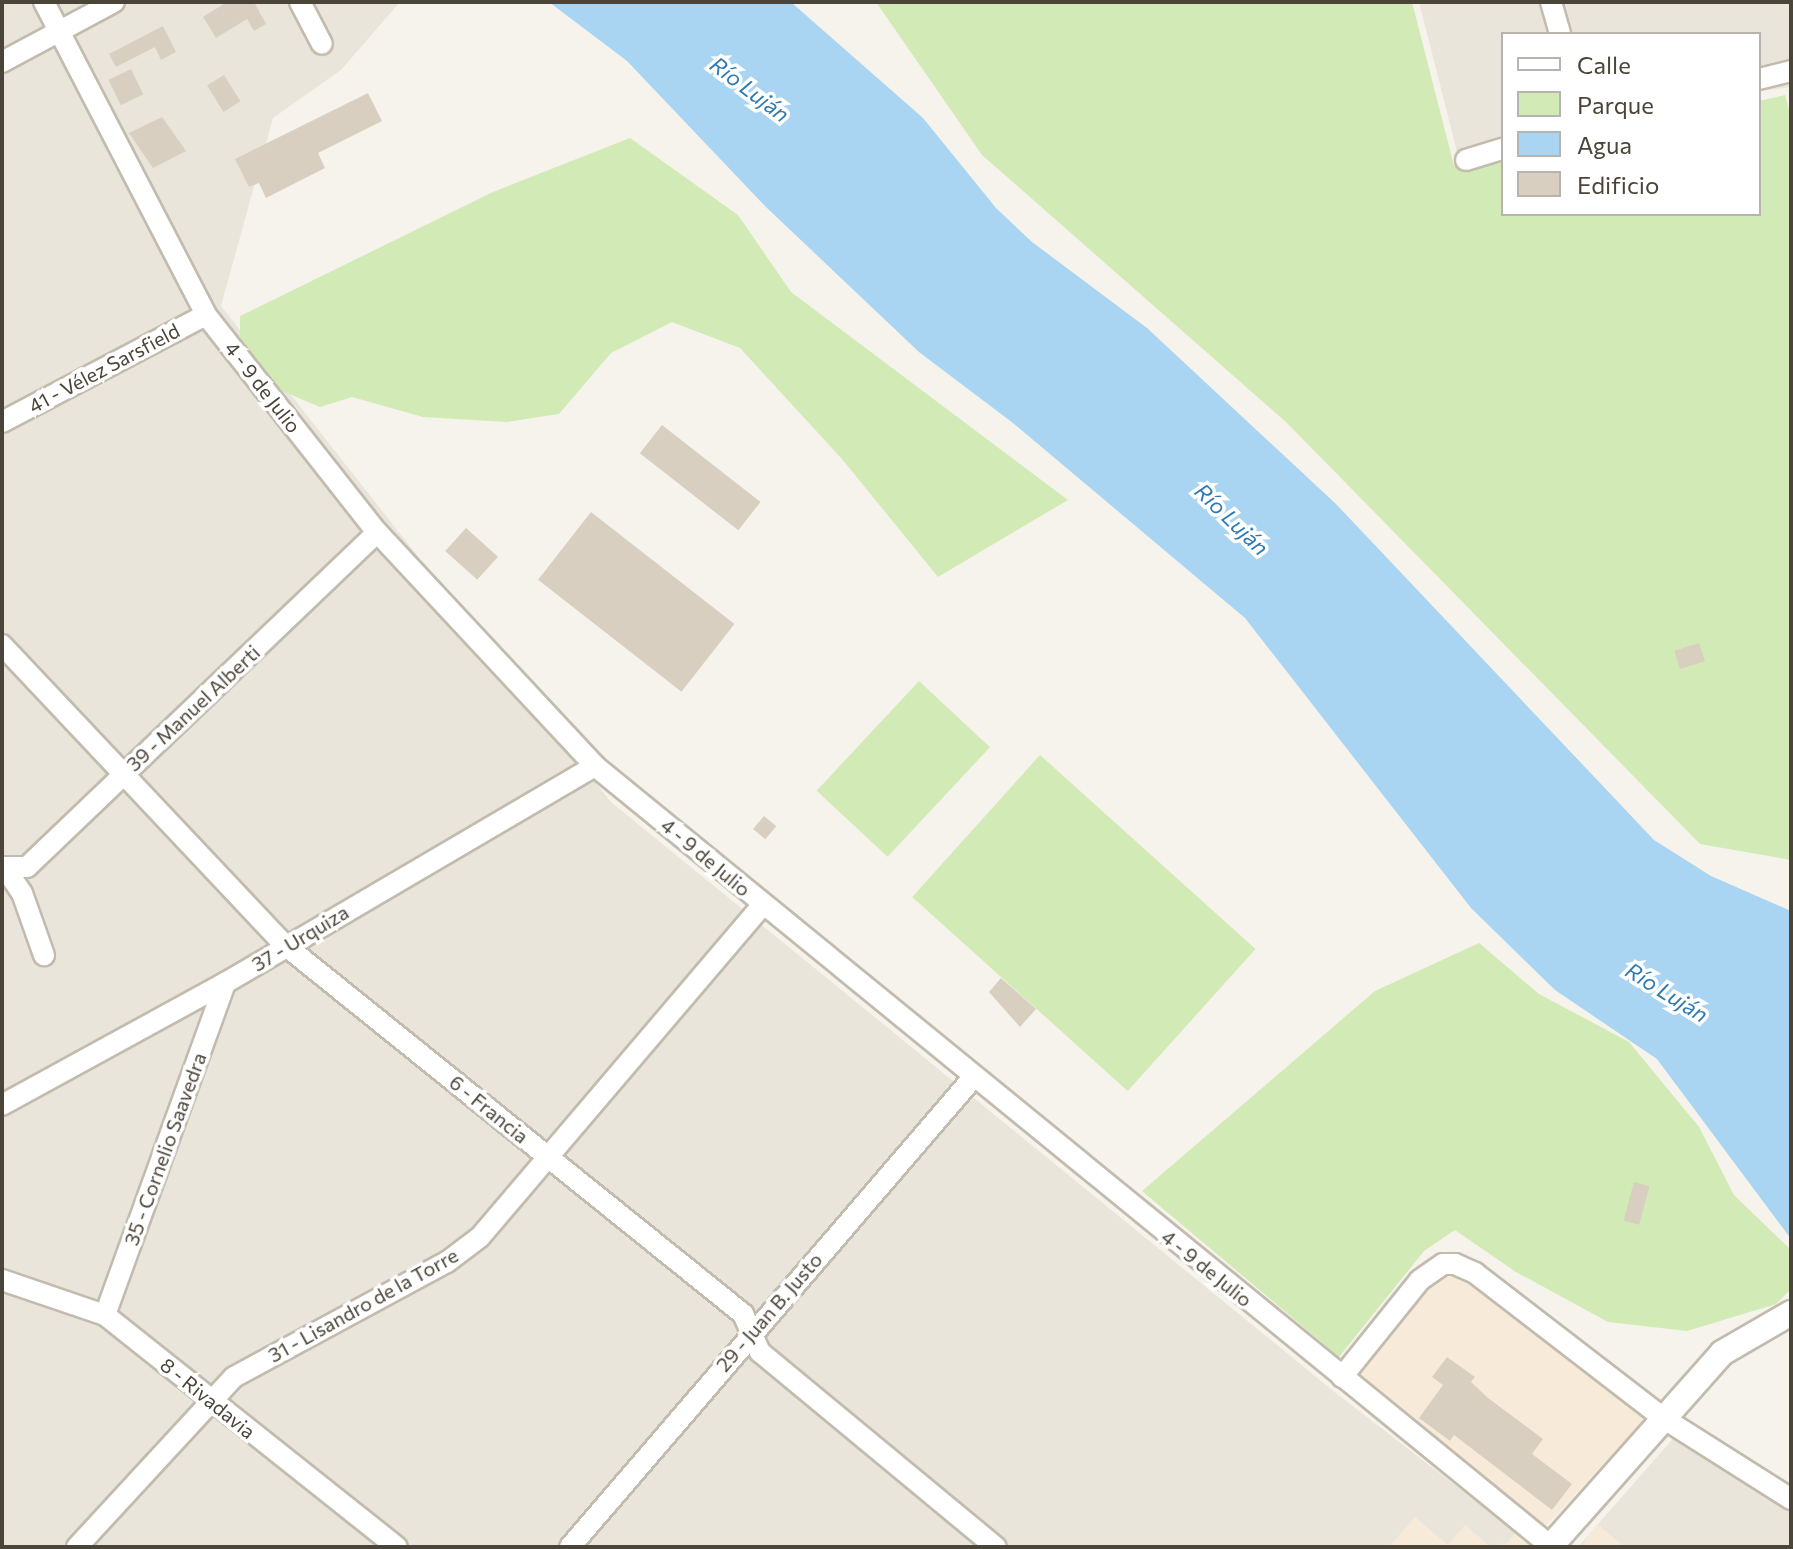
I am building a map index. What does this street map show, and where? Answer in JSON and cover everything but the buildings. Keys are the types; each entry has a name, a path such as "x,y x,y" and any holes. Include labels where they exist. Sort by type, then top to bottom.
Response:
{"street":[{"name":"4 - 9 de Julio","path":"44,2 206,315 377,532 595,766 972,1079 1551,1547"},
{"path":"2,62 114,2"},
{"path":"300,2 322,44"},
{"path":"1551,2 1559,32"},
{"path":"1761,78 1791,71"},
{"path":"1466,160 1501,150"},
{"name":"41 - Vélez Sarsfield","path":"2,422 206,315"},
{"name":"39 - Manuel Alberti","path":"3,867 27,867 377,532"},
{"name":"6 - Francia","path":"2,645 121,775 286,946 743,1314 760,1352 996,1547"},
{"name":"37 - Urquiza","path":"2,1105 225,983 595,766"},
{"path":"3,867 22,893 44,955"},
{"name":"31 - Lisandro de la Torre","path":"77,1547 209,1399 234,1377 447,1262 480,1237 763,905"},
{"name":"35 - Cornelio Saavedra","path":"105,1315 225,983"},
{"name":"29 - Juan B. Justo","path":"570,1547 750,1333 972,1079"},
{"path":"1342,1377 1420,1280 1443,1264 1455,1264 1475,1273 1663,1418 1791,1499"},
{"name":"8 - Rivadavia","path":"2,1280 105,1315 397,1547"},
{"path":"1551,1547 1722,1353 1791,1313"}],"shaded area":[{"path":"2,2 400,2 341,70 273,118 221,306 611,802 1337,1394 1524,1538 1529,1547 2,1547"},
{"path":"1419,2 1791,2 1791,87 1761,91 1761,32 1501,32 1501,150 1459,160"},
{"path":"1455,1268 1650,1413 1547,1525 1535,1523 1360,1377 1359,1370 1428,1276"},
{"path":"1677,1434 1791,1507 1791,1547 1578,1547"},
{"path":"1415,1517 1448,1545 1465,1525 1490,1546 1507,1543 1516,1531 1529,1546 1389,1547"},
{"path":"1597,1524 1625,1547 1581,1547"}],"green space":[{"path":"876,2 1412,2 1454,166 1501,157 1501,216 1761,216 1761,101 1785,95 1791,117 1791,860 1700,844 1286,422 982,155"},
{"path":"630,138 738,215 791,292 1068,500 938,577 842,459 740,348 672,322 611,353 559,414 507,422 423,417 352,397 320,407 282,391 240,344 240,316 493,192"},
{"path":"919,681 990,747 888,857 817,791"},
{"path":"1040,755 1256,949 1128,1091 912,897"},
{"path":"1479,943 1539,994 1629,1042 1699,1127 1734,1195 1791,1250 1791,1289 1776,1304 1687,1331 1608,1322 1516,1272 1455,1230 1424,1251 1339,1357 1142,1191 1375,991"}],"water":[{"name":"Río Luján","path":"549,2 792,3 923,118 996,208 1032,242 1147,328 1336,504 1654,840 1711,876 1791,911 1791,1239 1657,1059 1555,990 1471,908 1245,618 1013,423 919,352 766,207 627,61"}]}
